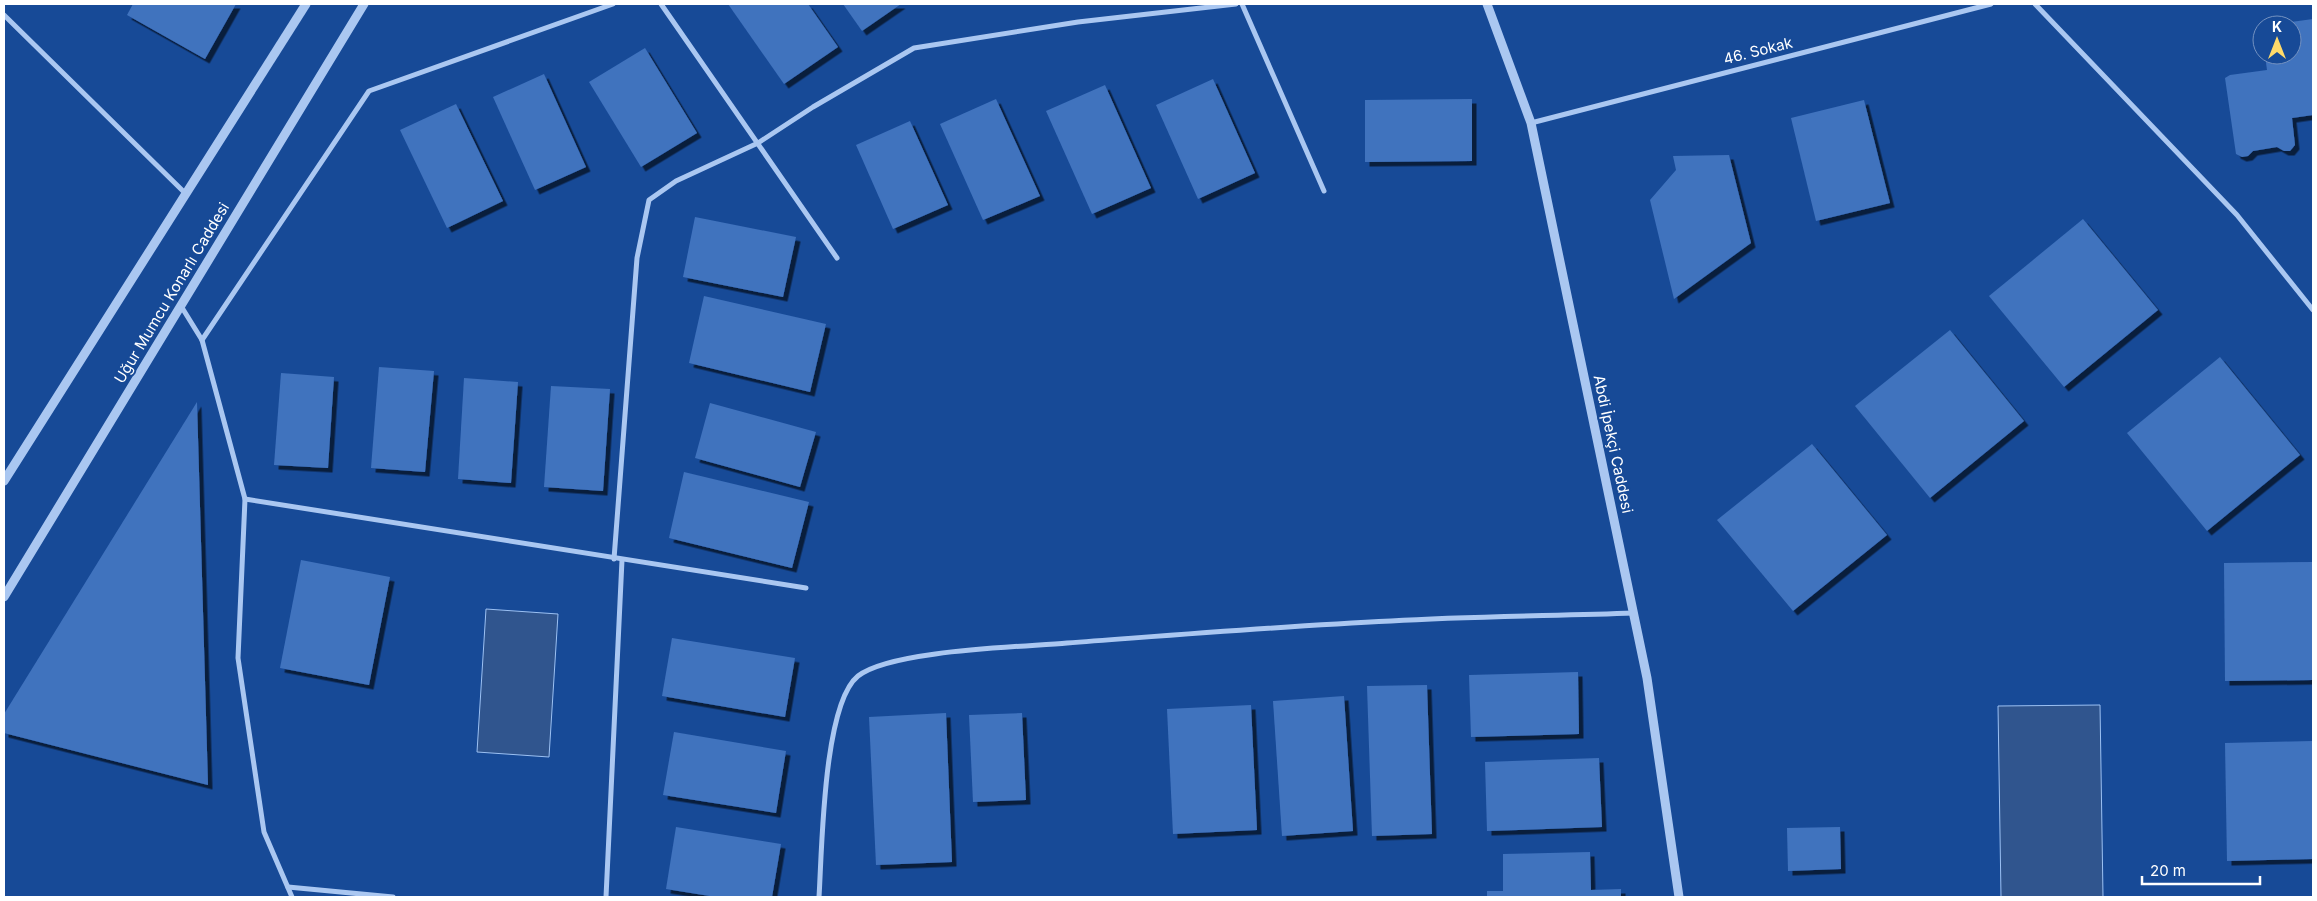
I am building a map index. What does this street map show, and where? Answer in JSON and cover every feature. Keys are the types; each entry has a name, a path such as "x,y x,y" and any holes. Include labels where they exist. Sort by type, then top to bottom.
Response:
{"street":[{"path":"4,481 306,4"},
{"name":"Uğur Mumcu Konarlı Caddesi","path":"4,597 364,4"},
{"path":"202,340 369,90 612,4"},
{"path":"662,4 837,258"},
{"path":"614,558 637,258 649,200 676,181 758,143 813,107 914,48 1078,22 1236,4"},
{"path":"1242,4 1324,191"},
{"name":"Abdi İpekçi Caddesi","path":"1487,4 1530,122 1647,678 1679,897"},
{"name":"46. Sokak","path":"1530,122 1991,4"},
{"path":"2035,4 2237,214 2313,310"},
{"path":"4,15 186,194"},
{"path":"181,306 202,340 245,499 238,658 264,832 292,897"},
{"path":"245,499 806,588"},
{"path":"606,897 622,560"},
{"path":"819,897 827,783 834,730 841,702 857,677 882,664 921,656 996,649 1393,620 1634,613"},
{"path":"288,887 393,897"}],"water":[{"path":"486,609 558,614 549,757 477,752"},
{"path":"2100,705 2103,897 2001,897 1998,706"}],"building":[{"path":"133,4 236,4 205,59 127,15"},
{"path":"728,4 808,4 838,47 784,84"},
{"path":"843,4 901,4 862,31"},
{"path":"2313,19 2313,115 2292,118 2295,145 2290,151 2284,151 2277,147 2253,151 2248,156 2242,157 2236,154 2225,78 2230,75 2267,70 2266,65 2302,65 2302,21"},
{"path":"645,48 697,133 641,167 589,82"},
{"path":"544,74 586,167 535,190 493,97"},
{"path":"1213,79 1255,173 1198,199 1156,105"},
{"path":"1105,85 1151,188 1092,214 1046,111"},
{"path":"996,99 1040,196 983,220 940,124"},
{"path":"1472,99 1472,161 1365,162 1365,100"},
{"path":"1864,100 1890,203 1816,221 1791,118"},
{"path":"456,104 503,201 447,228 400,130"},
{"path":"910,121 948,205 893,229 856,145"},
{"path":"1729,155 1751,243 1674,299 1650,200 1676,170 1673,156"},
{"path":"695,217 796,237 783,297 683,277"},
{"path":"2083,219 2158,310 2064,387 1989,296"},
{"path":"704,296 826,324 810,392 689,363"},
{"path":"1950,330 2024,421 1930,498 1855,406"},
{"path":"2220,357 2300,455 2207,531 2127,433"},
{"path":"379,367 434,371 425,472 371,468"},
{"path":"281,373 334,377 328,468 274,465"},
{"path":"464,378 518,382 511,483 458,479"},
{"path":"551,386 610,389 603,491 544,487"},
{"path":"197,402 208,785 4,733 4,714"},
{"path":"710,403 816,432 800,487 695,458"},
{"path":"1812,444 1887,535 1793,611 1717,520"},
{"path":"684,472 809,502 792,568 669,538"},
{"path":"301,560 390,577 369,685 280,668"},
{"path":"2313,562 2313,680 2225,681 2224,563"},
{"path":"672,638 795,658 785,717 662,696"},
{"path":"1578,672 1579,734 1471,737 1469,675"},
{"path":"1427,685 1432,834 1372,836 1367,686"},
{"path":"1344,696 1353,831 1282,836 1273,701"},
{"path":"1251,705 1257,830 1173,834 1167,709"},
{"path":"946,713 952,862 876,865 869,717"},
{"path":"1022,713 1026,800 973,802 969,715"},
{"path":"674,732 786,751 776,813 663,795"},
{"path":"2313,741 2313,859 2227,861 2225,743"},
{"path":"1599,758 1602,827 1487,831 1485,762"},
{"path":"676,827 781,844 772,897 716,897 666,889"},
{"path":"1840,827 1841,869 1788,871 1787,828"},
{"path":"1590,852 1591,890 1621,889 1621,897 1487,897 1487,891 1503,891 1503,854"}]}
